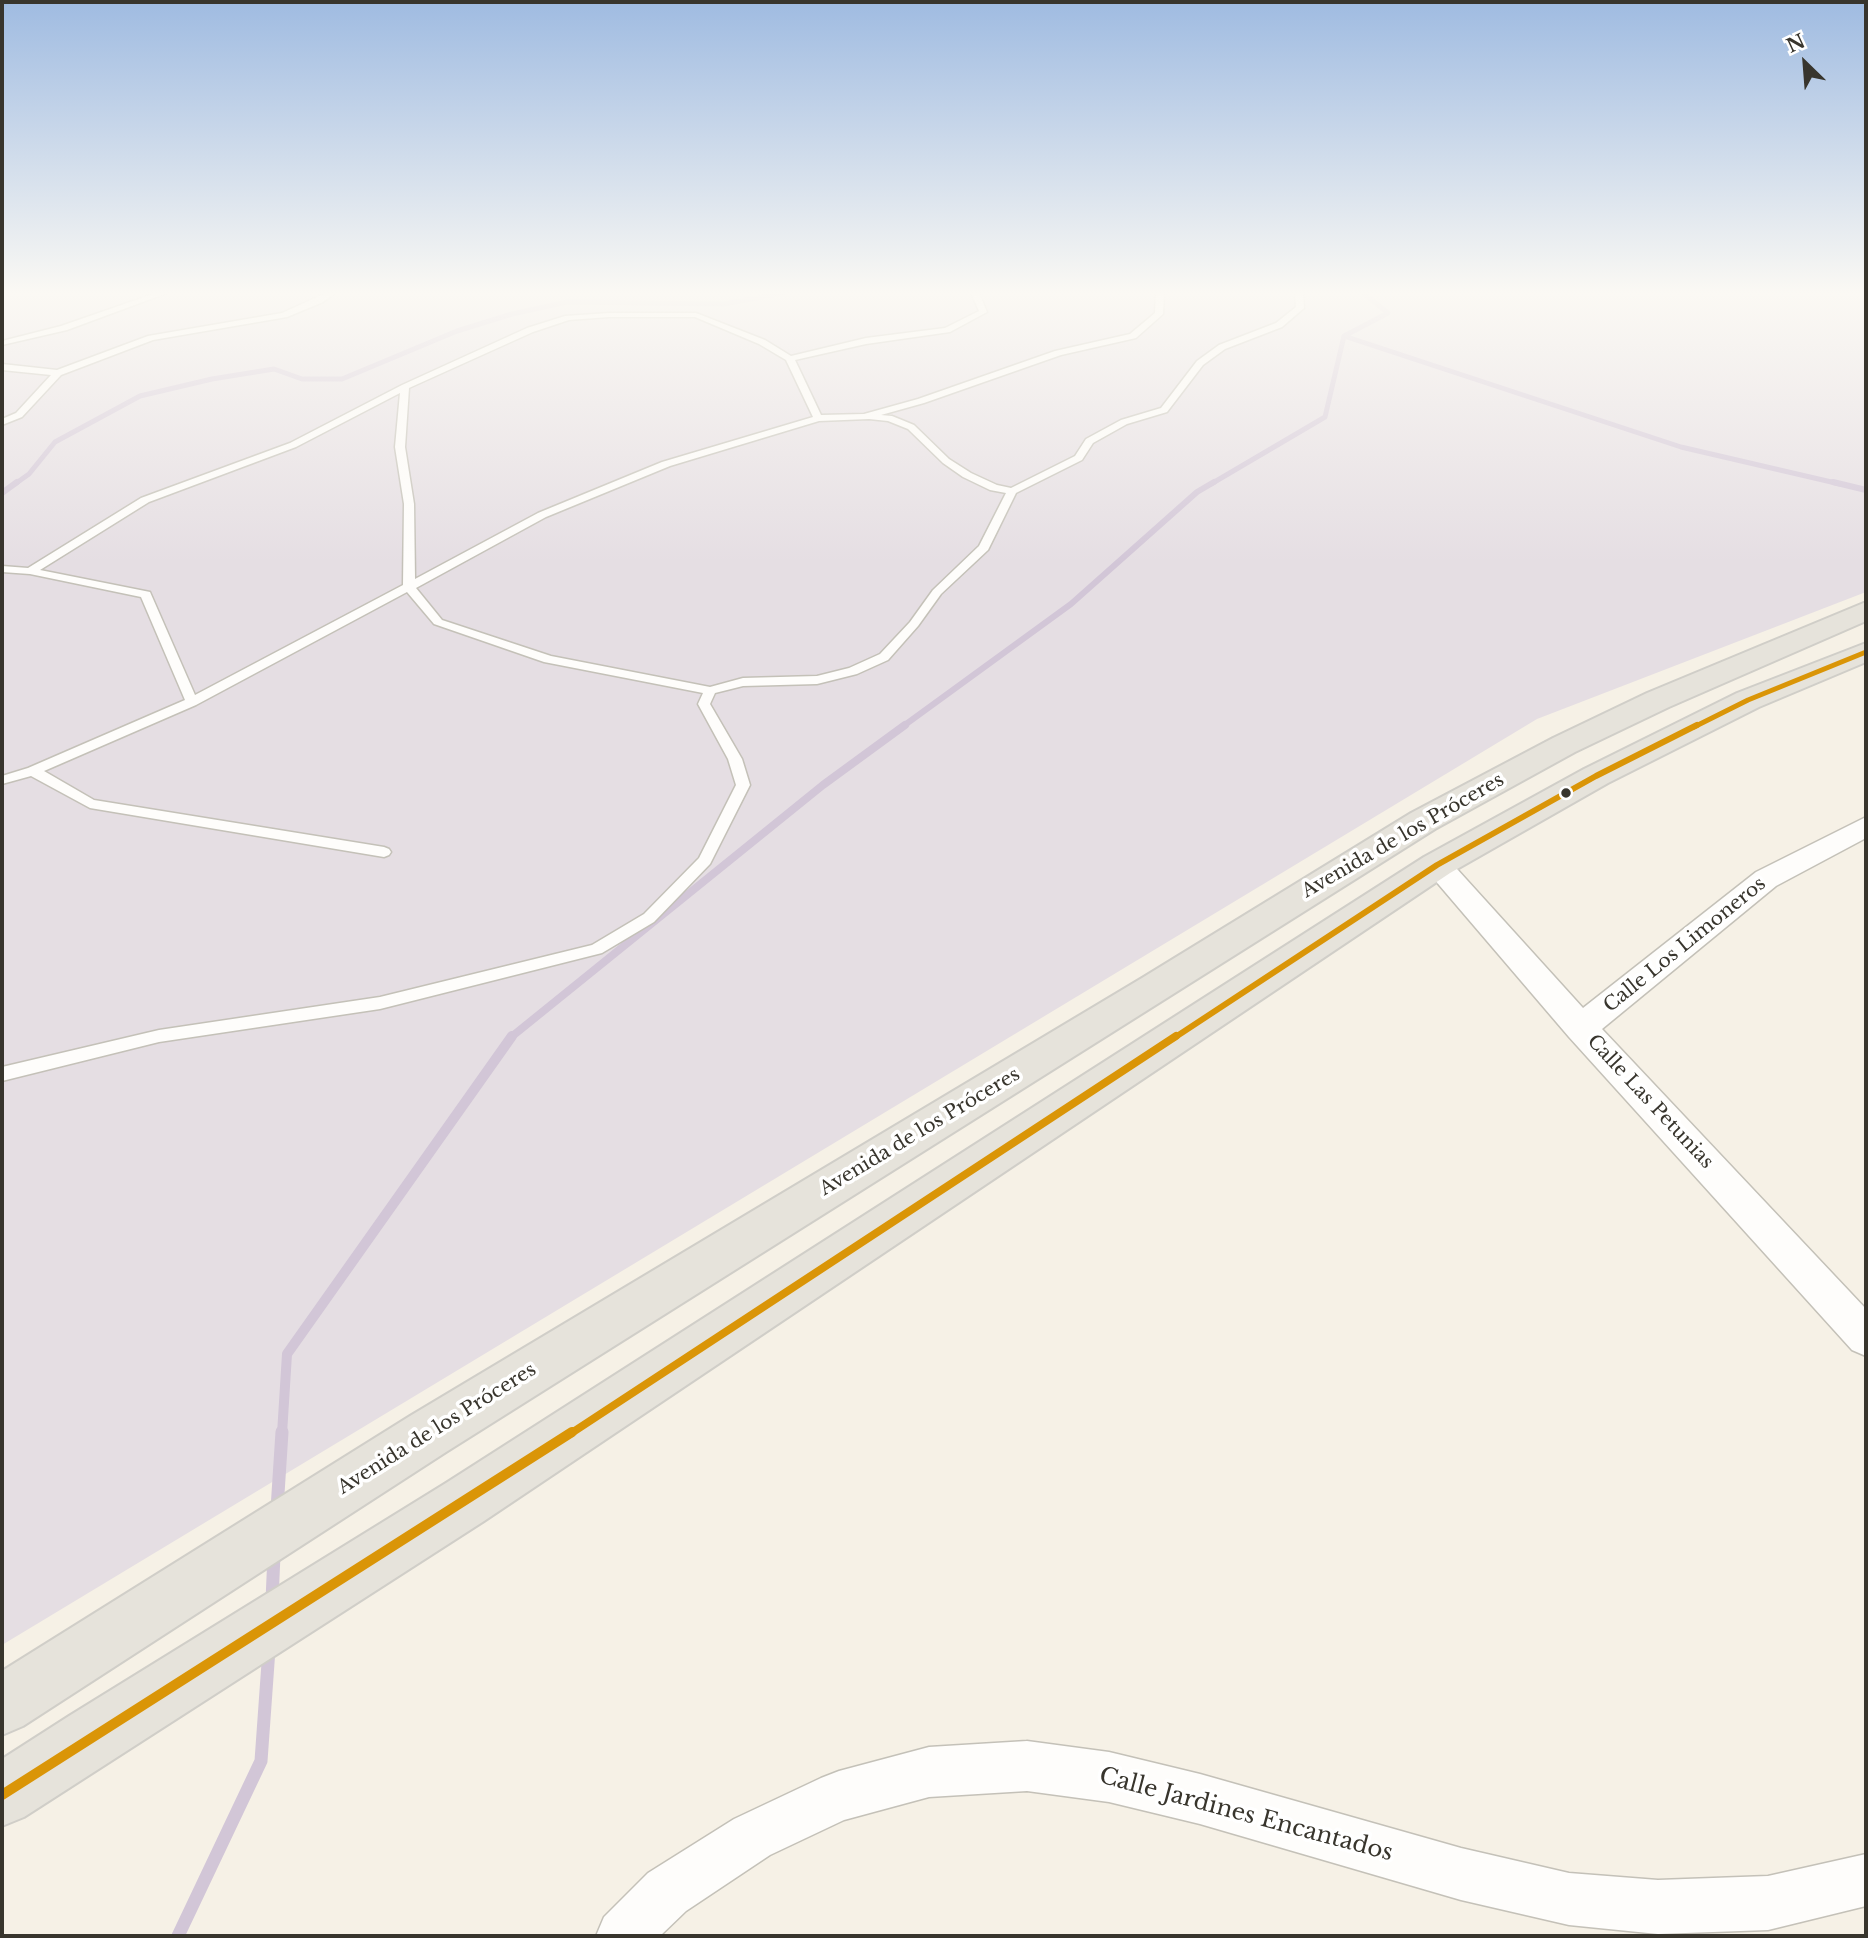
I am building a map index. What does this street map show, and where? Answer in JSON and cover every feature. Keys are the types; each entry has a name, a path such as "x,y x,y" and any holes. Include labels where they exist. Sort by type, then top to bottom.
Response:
{"main road":[{"name":"Avenida de los Próceres","path":"2,1705 428,1434 1156,988 1423,821 1564,745 1658,700 1866,611"},
{"path":"2,1794 465,1502 1437,865 1585,782 1748,700 1866,652"}],"street":[{"name":"Calle Los Limoneros","path":"1581,1028 1766,879 1866,826"},
{"name":"Calle Las Petunias","path":"1437,865 1581,1028 1863,1328"},
{"name":"Calle Jardines Encantados","path":"623,1936 667,1892 730,1851 752,1837 839,1796 929,1772 1027,1766 1109,1777 1200,1799 1461,1874 1569,1899 1658,1907 1768,1903 1866,1880"}],"lane":[{"path":"2,422 19,415 48,383"},
{"path":"30,571 145,500 293,445 413,383"},
{"path":"802,383 818,418"},
{"path":"864,417 971,383"},
{"path":"2,780 33,771 192,702 542,515 666,464 818,418 889,418 911,427 946,461 967,475 994,488 1012,491 1079,458 1089,441 1124,422 1164,410 1184,383"},
{"path":"405,387 400,447 409,505 409,587 438,622 548,659 710,691 743,682 817,680 853,671 884,657 914,624 937,592 984,548 1012,491"},
{"path":"2,569 30,571 146,594 192,702"},
{"path":"2,1074 159,1036 380,1003 597,949 649,919 705,861 743,785 735,759 704,704 710,691"},
{"path":"33,771 90,804 384,852"}],"shaded area":[{"path":"2,383 1866,383 1866,592 1537,719 2,1645"}],"waterway":[{"path":"15,484 29,474 55,442 140,396 193,383"},
{"path":"1211,484 1325,417 1333,383"},
{"path":"1488,383 1681,447 1840,484"},
{"path":"2,493 17,482"},
{"path":"902,727 1071,604 1197,492 1214,482"},
{"path":"1833,482 1866,490"},
{"path":"511,1037 823,785 905,725"},
{"path":"282,1434 287,1354 511,1037"},
{"path":"277,1509 282,1432"},
{"path":"272,1600 274,1555"},
{"path":"178,1936 261,1761 269,1649"}],"transit line":[{"path":"2,1795 465,1502 1437,865 1596,776 1748,700 1866,652"}]}
